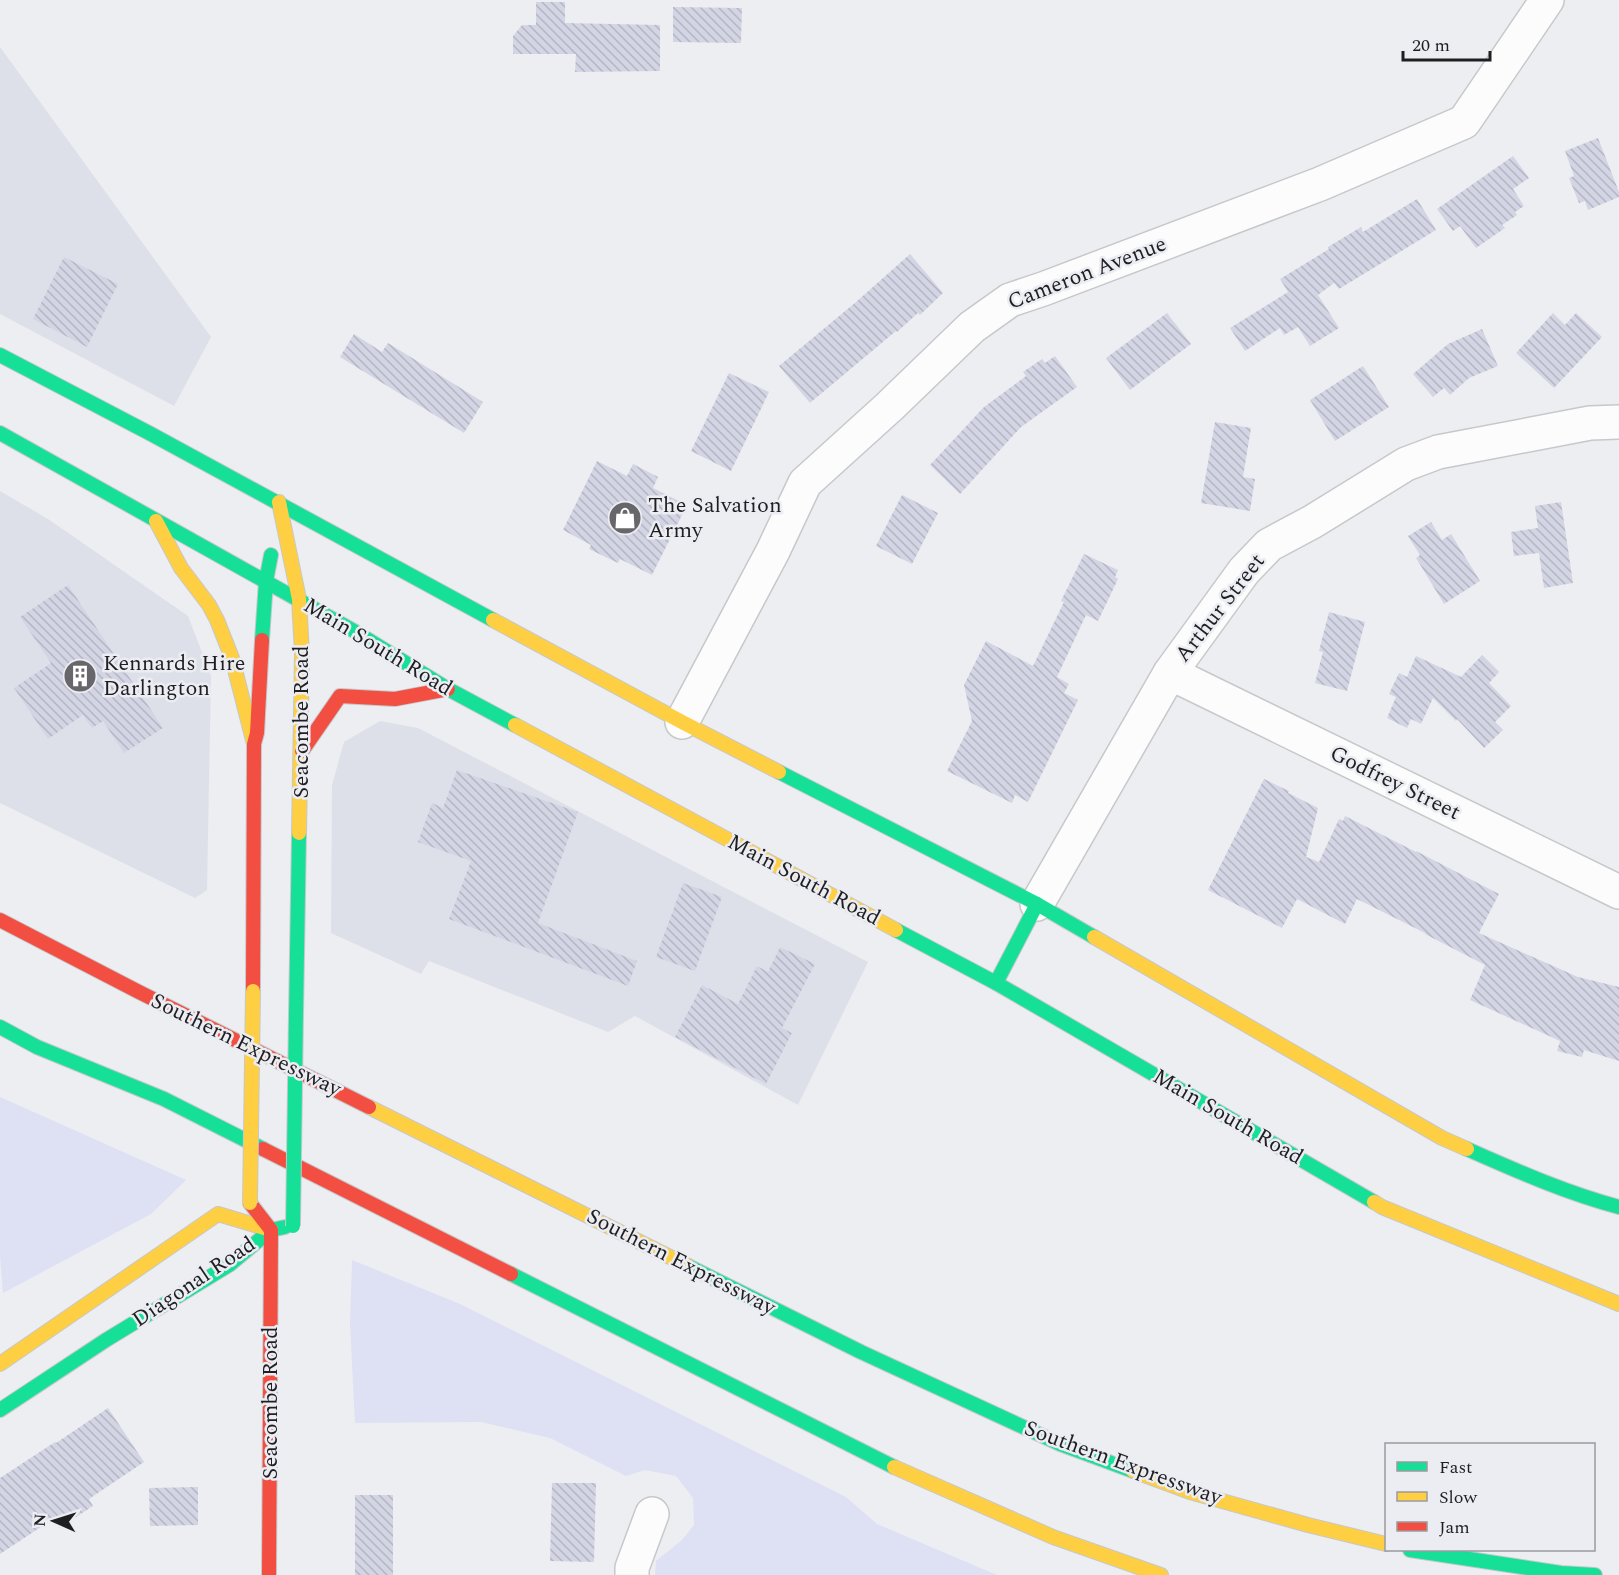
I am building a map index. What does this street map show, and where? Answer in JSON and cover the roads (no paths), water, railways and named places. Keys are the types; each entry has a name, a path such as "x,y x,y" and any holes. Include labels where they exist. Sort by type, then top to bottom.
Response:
{"main road":[{"path":"0,355 279,502 682,722 1037,904 1442,1138 1530,1177 1619,1207"},
{"name":"Main South Road","path":"0,433 354,630 448,689 996,983 1382,1207 1619,1304"},
{"name":"Seacombe Road","path":"269,1575 271,1230 250,1203 255,744 266,581 279,502"},
{"name":"Seacombe Road","path":"271,1230 293,1226 302,751 302,653 299,599 279,502"},
{"path":"156,521 182,568 218,620 232,658 255,744"},
{"path":"302,751 340,696 395,699 448,689"},
{"path":"996,983 1037,904"},
{"name":"Southern Expressway","path":"0,920 139,992 850,1347 1060,1444 1190,1492 1385,1544"},
{"path":"0,1029 37,1047 164,1099 909,1474 1053,1537 1161,1575"},
{"name":"Diagonal Road","path":"0,1364 218,1214 271,1230"},
{"name":"Diagonal Road","path":"0,1410 106,1340 229,1265 271,1230"},
{"path":"1417,1551 1561,1573 1595,1575"}],"street":[{"name":"Cameron Avenue","path":"682,722 773,551 805,483 889,407 972,327 1010,300 1320,184 1464,122 1547,0"},
{"name":"Arthur Street","path":"1037,904 1170,673 1244,571 1269,545 1312,522 1406,464 1438,452 1590,423 1619,422"},
{"name":"Godfrey Street","path":"1170,673 1619,892"},
{"path":"632,1575 632,1568 652,1514"}],"place":[{"name":"The Salvation Army","path":"625,518"},
{"name":"Kennards Hire Darlington","path":"80,676"}]}
